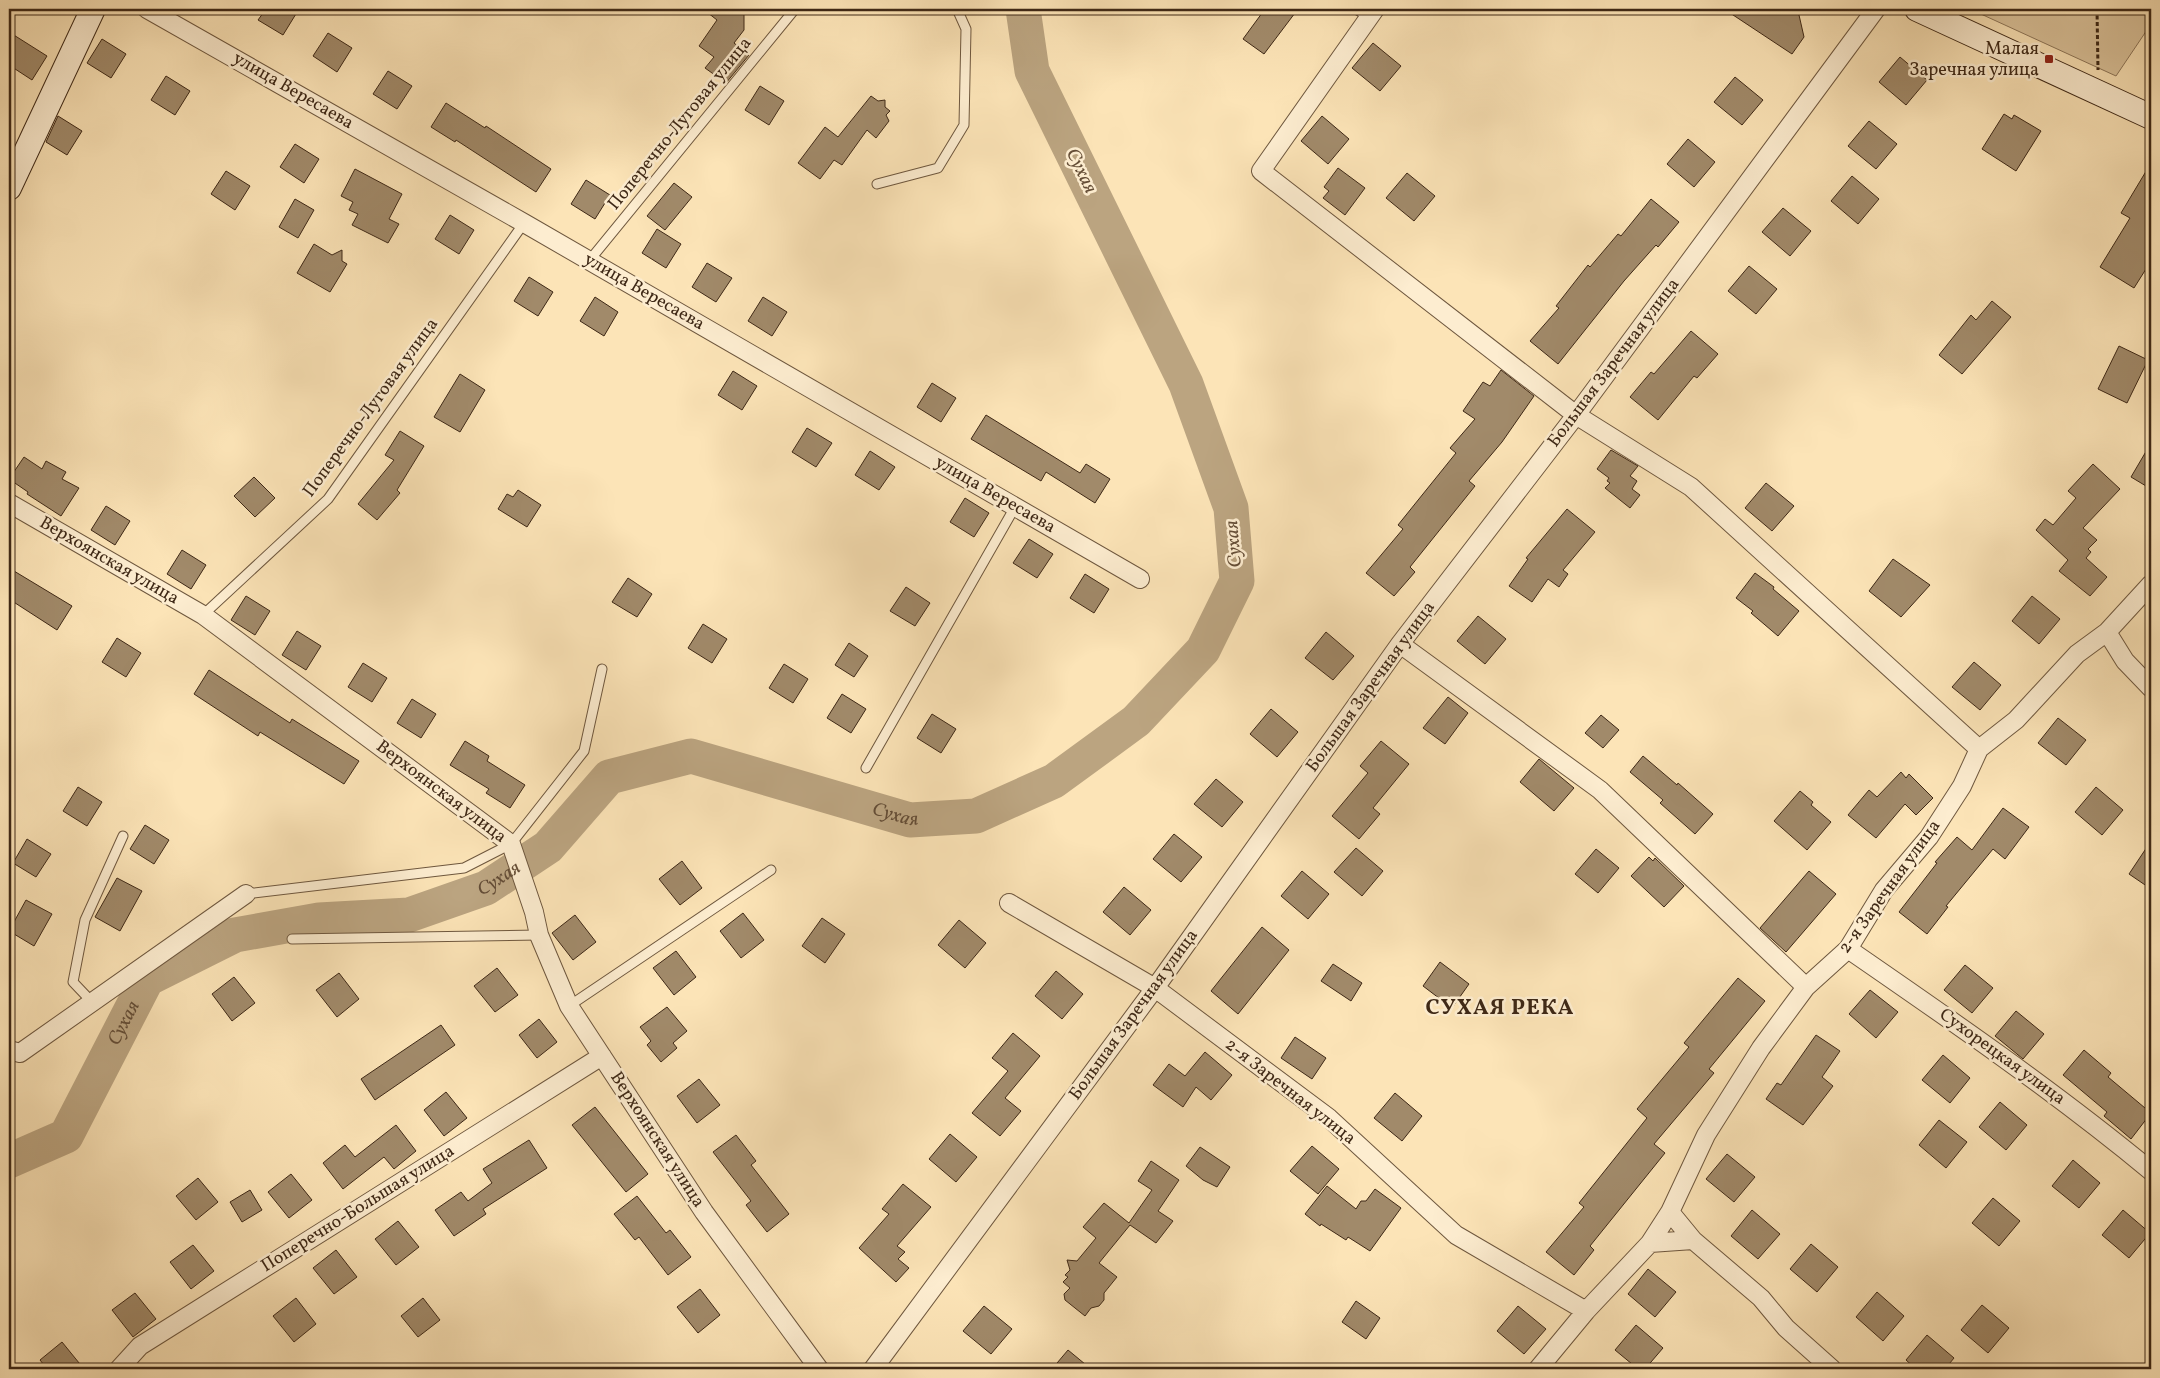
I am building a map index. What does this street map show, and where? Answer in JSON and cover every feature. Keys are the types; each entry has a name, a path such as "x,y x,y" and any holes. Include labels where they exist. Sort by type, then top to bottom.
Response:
{"main road":[{"path":"9,188 93,9"},
{"path":"1917,9 2151,117"}],"street":[{"name":"улица Вересаева","path":"147,9 524,223 1140,578"},
{"name":"Большая Заречная улица","path":"873,1369 1155,988 1400,644 1576,415 1876,9"},
{"path":"1367,11 1261,171 1576,415 1691,487 1979,749"},
{"name":"Верхоянская улица","path":"9,503 202,615 511,844 534,912 539,934 569,1006 704,1212 819,1369"},
{"name":"2-я Заречная улица","path":"1538,1369 1586,1311 1650,1243 1670,1212 1706,1135 1761,1048 1806,987 1848,949 1884,890 1929,837 1962,786 1979,749 2016,720 2077,654 2107,632 2151,584"},
{"path":"2107,632 2125,661 2151,688"},
{"path":"1400,644 1600,790 1806,987"},
{"path":"9,1050 20,1053 246,894"},
{"name":"2-я Заречная улица","path":"1009,903 1155,988 1329,1118 1456,1235 1586,1311"},
{"name":"Сухорецкая улица","path":"1848,949 1980,1041 2100,1129 2151,1171"},
{"name":"Поперечно-Большая улица","path":"119,1369 140,1346 602,1056"},
{"path":"1670,1212 1693,1240 1761,1298 1786,1328 1832,1369"},
{"path":"1650,1243 1693,1240"}],"lane":[{"name":"Поперечно-Луговая улица","path":"590,261 795,9"},
{"path":"877,184 938,168 964,125 966,28 957,9"},
{"name":"Поперечно-Луговая улица","path":"202,615 328,499 524,223"},
{"path":"866,768 1015,507"},
{"path":"246,894 464,868 511,844 584,751 602,669"},
{"path":"92,1002 73,982 85,920 123,836"},
{"path":"569,1006 771,870"},
{"path":"292,939 539,934"}],"path":[{"path":"2089,70 2098,74 2097,9"}],"shaded area":[{"path":"1970,9 2151,9 2151,24 2116,76"}],"building":[{"path":"266,9 299,9 283,35 258,20"},
{"path":"703,9 744,9 744,30 734,43 749,55 726,83 705,68 714,57 699,46 717,20"},
{"path":"1265,9 1298,9 1264,54 1243,39"},
{"path":"1724,9 1790,9 1799,15 1804,37 1792,54"},
{"path":"9,32 47,56 32,80 9,65"},
{"path":"328,33 352,48 337,72 313,56"},
{"path":"102,39 126,54 111,78 87,63"},
{"path":"1373,43 1401,66 1380,91 1352,68"},
{"path":"1900,57 1927,80 1906,105 1879,82"},
{"path":"388,71 412,86 397,109 373,94"},
{"path":"166,76 190,91 175,115 151,100"},
{"path":"1735,77 1763,100 1742,125 1714,102"},
{"path":"760,86 784,101 769,125 745,110"},
{"path":"871,96 878,101 885,100 885,107 890,111 886,115 889,121 876,138 867,130 842,165 834,160 820,179 798,163 825,127 838,137"},
{"path":"446,103 485,128 486,126 551,169 536,192 456,140 455,142 431,127"},
{"path":"2004,114 2012,119 2014,115 2041,131 2016,171 1982,149"},
{"path":"58,116 82,131 67,155 46,142"},
{"path":"1322,116 1349,139 1328,164 1301,141"},
{"path":"1869,121 1897,144 1876,169 1848,146"},
{"path":"1688,139 1715,162 1694,187 1667,164"},
{"path":"295,144 319,159 304,183 280,167"},
{"path":"2151,163 2151,261 2134,288 2100,267 2130,218 2121,213"},
{"path":"1338,168 1365,188 1345,215 1323,198 1329,191 1324,187"},
{"path":"355,169 402,194 389,219 399,224 388,243 352,225 358,214 349,210 353,202 341,196"},
{"path":"226,171 250,186 235,210 211,194"},
{"path":"1407,173 1435,196 1414,221 1386,198"},
{"path":"1852,176 1879,199 1858,224 1831,201"},
{"path":"586,180 610,195 595,219 571,204"},
{"path":"674,183 692,197 665,230 647,216"},
{"path":"295,199 314,210 298,238 279,227"},
{"path":"1651,199 1679,222 1658,247 1656,245 1624,281 1558,364 1530,341 1559,308 1556,306 1588,265 1590,267 1618,234 1621,236"},
{"path":"1783,208 1811,231 1790,256 1762,232"},
{"path":"450,215 474,230 459,254 435,239"},
{"path":"657,229 681,244 666,268 642,253"},
{"path":"314,244 332,255 342,250 342,261 347,264 330,292 297,273"},
{"path":"707,263 732,278 716,302 692,287"},
{"path":"1749,266 1777,289 1756,314 1728,291"},
{"path":"529,277 553,292 538,316 514,301"},
{"path":"595,297 618,312 604,336 580,321"},
{"path":"763,297 787,312 772,336 748,321"},
{"path":"1992,301 2011,317 1962,374 1939,355 1971,315 1976,320"},
{"path":"1691,331 1718,354 1697,378 1694,376 1658,420 1630,397 1651,372 1654,374"},
{"path":"2119,346 2148,360 2127,403 2098,389"},
{"path":"1501,370 1534,396 1502,442 1469,481 1475,486 1410,567 1415,572 1394,596 1366,573 1403,529 1398,525 1456,453 1450,448 1475,419 1463,411 1483,382 1490,386"},
{"path":"733,371 757,386 742,410 718,395"},
{"path":"460,374 485,390 460,432 434,417"},
{"path":"932,383 956,398 941,422 917,407"},
{"path":"986,415 1080,473 1086,464 1110,479 1095,503 1046,472 1041,481 971,439"},
{"path":"807,428 832,443 816,467 792,452"},
{"path":"400,431 424,446 397,490 400,493 377,520 358,504 394,460 385,455"},
{"path":"2151,443 2151,489 2131,477"},
{"path":"1611,450 1638,466 1630,476 1637,481 1632,489 1640,495 1630,508 1605,488 1610,483 1607,481 1609,478 1597,469"},
{"path":"870,451 895,467 879,490 855,475"},
{"path":"24,457 42,469 46,461 66,472 62,479 79,488 61,516 27,494 28,492 9,479"},
{"path":"2093,464 2120,489 2083,528 2097,540 2088,549 2091,552 2086,558 2107,577 2090,596 2059,571 2068,560 2036,530 2045,519 2053,525 2076,498 2068,491"},
{"path":"254,477 275,498 255,517 234,496"},
{"path":"1766,483 1794,506 1772,531 1745,508"},
{"path":"518,490 541,505 527,527 498,509 507,494 513,497"},
{"path":"965,498 989,513 974,537 950,522"},
{"path":"106,506 130,521 115,545 91,530"},
{"path":"1567,509 1595,532 1563,570 1568,574 1559,587 1548,579 1532,602 1509,586 1528,559 1526,558"},
{"path":"1029,539 1053,554 1037,578 1013,563"},
{"path":"182,550 206,565 191,589 167,574"},
{"path":"1893,559 1930,585 1901,617 1869,591"},
{"path":"9,568 72,606 57,630 9,599"},
{"path":"1755,573 1774,587 1773,589 1799,611 1778,636 1751,613 1753,611 1736,598"},
{"path":"1085,574 1109,589 1094,613 1070,598"},
{"path":"628,578 652,594 637,617 612,602"},
{"path":"906,587 930,603 915,626 890,611"},
{"path":"246,596 270,611 255,635 231,620"},
{"path":"2032,596 2060,619 2039,644 2012,621"},
{"path":"1478,616 1506,639 1485,664 1457,641"},
{"path":"703,624 727,639 712,663 688,648"},
{"path":"297,631 321,646 306,670 282,655"},
{"path":"1326,632 1354,656 1333,680 1305,658"},
{"path":"117,638 141,653 126,677 102,662"},
{"path":"849,643 868,656 854,677 835,665"},
{"path":"1974,662 2001,685 1980,710 1952,687"},
{"path":"363,663 387,678 372,702 348,687"},
{"path":"784,664 808,679 793,703 769,688"},
{"path":"209,670 290,723 292,719 359,761 344,784 260,732 258,736 194,694"},
{"path":"842,694 866,709 851,733 827,718"},
{"path":"1448,697 1468,713 1445,744 1423,728"},
{"path":"412,699 436,714 421,738 397,723"},
{"path":"1271,709 1298,732 1277,757 1250,734"},
{"path":"932,714 956,729 941,753 917,738"},
{"path":"1601,715 1619,730 1603,748 1585,733"},
{"path":"2058,718 2086,740 2066,765 2038,743"},
{"path":"465,741 489,756 487,761 525,785 510,808 486,793 489,789 450,765"},
{"path":"1381,741 1409,764 1373,808 1380,814 1359,839 1332,816 1368,773 1360,766"},
{"path":"1643,756 1677,785 1678,783 1713,814 1695,834 1660,803 1663,800 1630,772"},
{"path":"1539,759 1574,788 1554,811 1520,782"},
{"path":"1901,772 1906,778 1909,774 1933,798 1916,815 1905,804 1876,838 1848,815 1869,790 1877,797"},
{"path":"1216,779 1243,802 1222,827 1194,804"},
{"path":"78,787 102,802 87,826 63,811"},
{"path":"2096,787 2123,810 2102,835 2075,812"},
{"path":"1800,791 1813,802 1811,805 1831,822 1807,850 1774,821"},
{"path":"2003,808 2029,827 2005,859 1993,849 1946,906 1948,907 1927,934 1899,912 1937,863 1935,862 1957,837 1972,850"},
{"path":"145,825 169,840 154,864 130,849"},
{"path":"1174,834 1202,857 1181,882 1153,859"},
{"path":"27,839 51,854 36,877 13,863"},
{"path":"2151,841 2151,889 2129,874"},
{"path":"1356,848 1383,871 1362,896 1334,872"},
{"path":"1596,849 1619,868 1598,893 1575,874"},
{"path":"1649,857 1653,861 1655,858 1684,886 1664,907 1631,876"},
{"path":"682,861 702,888 680,905 659,879"},
{"path":"1302,871 1329,894 1308,919 1281,896"},
{"path":"1809,871 1836,894 1786,952 1760,928"},
{"path":"117,878 142,891 120,931 95,917"},
{"path":"1124,887 1151,910 1130,935 1103,912"},
{"path":"26,900 52,914 34,946 9,931"},
{"path":"743,913 764,940 741,958 720,931"},
{"path":"575,915 596,942 573,960 552,933"},
{"path":"822,918 845,934 825,963 802,946"},
{"path":"959,920 986,943 965,968 938,945"},
{"path":"1262,927 1289,950 1238,1014 1211,991"},
{"path":"676,951 696,977 674,995 653,968"},
{"path":"1440,962 1469,984 1452,1008 1423,986"},
{"path":"1333,964 1362,983 1351,1001 1321,981"},
{"path":"1965,965 1993,988 1972,1013 1944,990"},
{"path":"497,968 518,995 495,1012 474,986"},
{"path":"1056,971 1083,994 1062,1019 1035,996"},
{"path":"339,973 359,999 337,1017 316,990"},
{"path":"234,977 255,1003 232,1021 212,994"},
{"path":"1738,978 1765,1001 1709,1069 1714,1073 1654,1144 1665,1153 1590,1246 1594,1250 1574,1275 1546,1252 1584,1207 1579,1203 1647,1118 1637,1109 1689,1047 1684,1043"},
{"path":"1870,990 1898,1012 1876,1038 1849,1014"},
{"path":"667,1007 687,1031 673,1043 677,1048 661,1062 647,1045 651,1041 640,1027"},
{"path":"2016,1011 2044,1034 2023,1059 1995,1036"},
{"path":"539,1019 557,1042 537,1058 519,1035"},
{"path":"441,1025 455,1045 375,1100 361,1079"},
{"path":"1013,1033 1040,1056 1005,1098 1021,1111 1000,1136 972,1113 1008,1071 992,1058"},
{"path":"1816,1035 1840,1051 1822,1077 1833,1086 1803,1125 1766,1099 1777,1083 1781,1085"},
{"path":"1295,1037 1326,1058 1312,1079 1281,1058"},
{"path":"2084,1050 2111,1073 2108,1077 2151,1113 2131,1139 2104,1116 2107,1112 2063,1075"},
{"path":"1205,1052 1232,1075 1211,1100 1196,1087 1183,1107 1153,1085 1169,1064 1185,1076"},
{"path":"1943,1055 1970,1078 1950,1103 1922,1080"},
{"path":"699,1079 720,1105 697,1123 677,1096"},
{"path":"446,1092 467,1118 444,1136 424,1110"},
{"path":"1395,1093 1422,1116 1402,1141 1374,1118"},
{"path":"2000,1102 2027,1125 2006,1150 1979,1127"},
{"path":"595,1107 648,1174 626,1192 572,1125"},
{"path":"1939,1120 1967,1142 1946,1168 1919,1145"},
{"path":"396,1125 416,1151 394,1169 384,1157 343,1189 323,1163 345,1145 355,1157"},
{"path":"950,1134 977,1157 956,1182 929,1159"},
{"path":"736,1135 756,1161 751,1165 789,1214 767,1232 746,1205 751,1201 713,1152"},
{"path":"529,1140 547,1168 483,1209 486,1214 454,1236 435,1210 461,1192 468,1201 492,1183 483,1169"},
{"path":"1312,1146 1339,1169 1318,1194 1290,1171"},
{"path":"1200,1147 1230,1167 1217,1187 1203,1180 1186,1166"},
{"path":"1727,1154 1755,1177 1734,1202 1706,1179"},
{"path":"2073,1160 2100,1183 2079,1208 2052,1186"},
{"path":"1151,1161 1179,1180 1158,1211 1173,1221 1156,1243 1130,1225 1099,1263 1117,1277 1104,1293 1104,1300 1099,1306 1091,1308 1085,1316 1065,1300 1064,1294 1070,1288 1063,1282 1068,1277 1065,1275 1070,1270 1067,1260 1077,1261 1096,1238 1083,1227 1104,1203 1129,1223 1152,1190 1138,1181"},
{"path":"291,1174 312,1200 289,1218 268,1192"},
{"path":"198,1178 218,1202 196,1220 176,1196"},
{"path":"903,1184 931,1207 897,1246 905,1252 898,1259 909,1268 896,1282 859,1248 889,1214 882,1209"},
{"path":"1327,1186 1356,1209 1361,1201 1366,1201 1375,1189 1401,1208 1370,1251 1348,1237 1346,1240 1321,1224 1320,1226 1305,1214"},
{"path":"250,1190 262,1210 242,1222 230,1202"},
{"path":"637,1196 666,1233 670,1230 691,1257 668,1275 639,1237 635,1240 614,1214"},
{"path":"1993,1198 2020,1221 1999,1246 1972,1223"},
{"path":"1752,1210 1780,1234 1758,1259 1731,1236"},
{"path":"2123,1210 2150,1233 2129,1258 2102,1235"},
{"path":"398,1221 419,1247 396,1265 375,1239"},
{"path":"1811,1244 1838,1267 1817,1292 1790,1269"},
{"path":"193,1245 214,1271 191,1289 170,1262"},
{"path":"336,1250 357,1277 334,1294 313,1268"},
{"path":"1648,1269 1676,1292 1655,1317 1628,1294"},
{"path":"700,1289 720,1315 698,1333 677,1307"},
{"path":"1877,1292 1904,1316 1883,1341 1856,1317"},
{"path":"135,1293 156,1319 133,1337 112,1310"},
{"path":"296,1298 316,1324 294,1342 273,1316"},
{"path":"423,1298 440,1320 418,1337 401,1316"},
{"path":"1356,1301 1380,1318 1366,1339 1342,1322"},
{"path":"1982,1305 2009,1328 1988,1353 1961,1330"},
{"path":"984,1306 1012,1329 991,1354 963,1331"},
{"path":"1518,1306 1546,1329 1524,1354 1497,1331"},
{"path":"1636,1325 1663,1348 1645,1369 1638,1369 1615,1350"},
{"path":"1927,1335 1954,1358 1945,1369 1916,1369 1906,1360"},
{"path":"62,1342 84,1369 47,1369 40,1360"},
{"path":"1068,1350 1091,1369 1052,1369"}],"waterway":[{"name":"Сухая","path":"9,1161 66,1136 147,979 235,935 319,920 409,915 486,888 548,847 609,777 691,756 910,820 976,816 1054,781 1136,721 1203,650 1237,581 1231,508 1186,384 1032,71 1023,9"}],"place":[{"name":"Малая Заречная улица","path":"2049,59"}],"district":[{"name":"СУХАЯ РЕКА","path":"1500,1008"}]}
